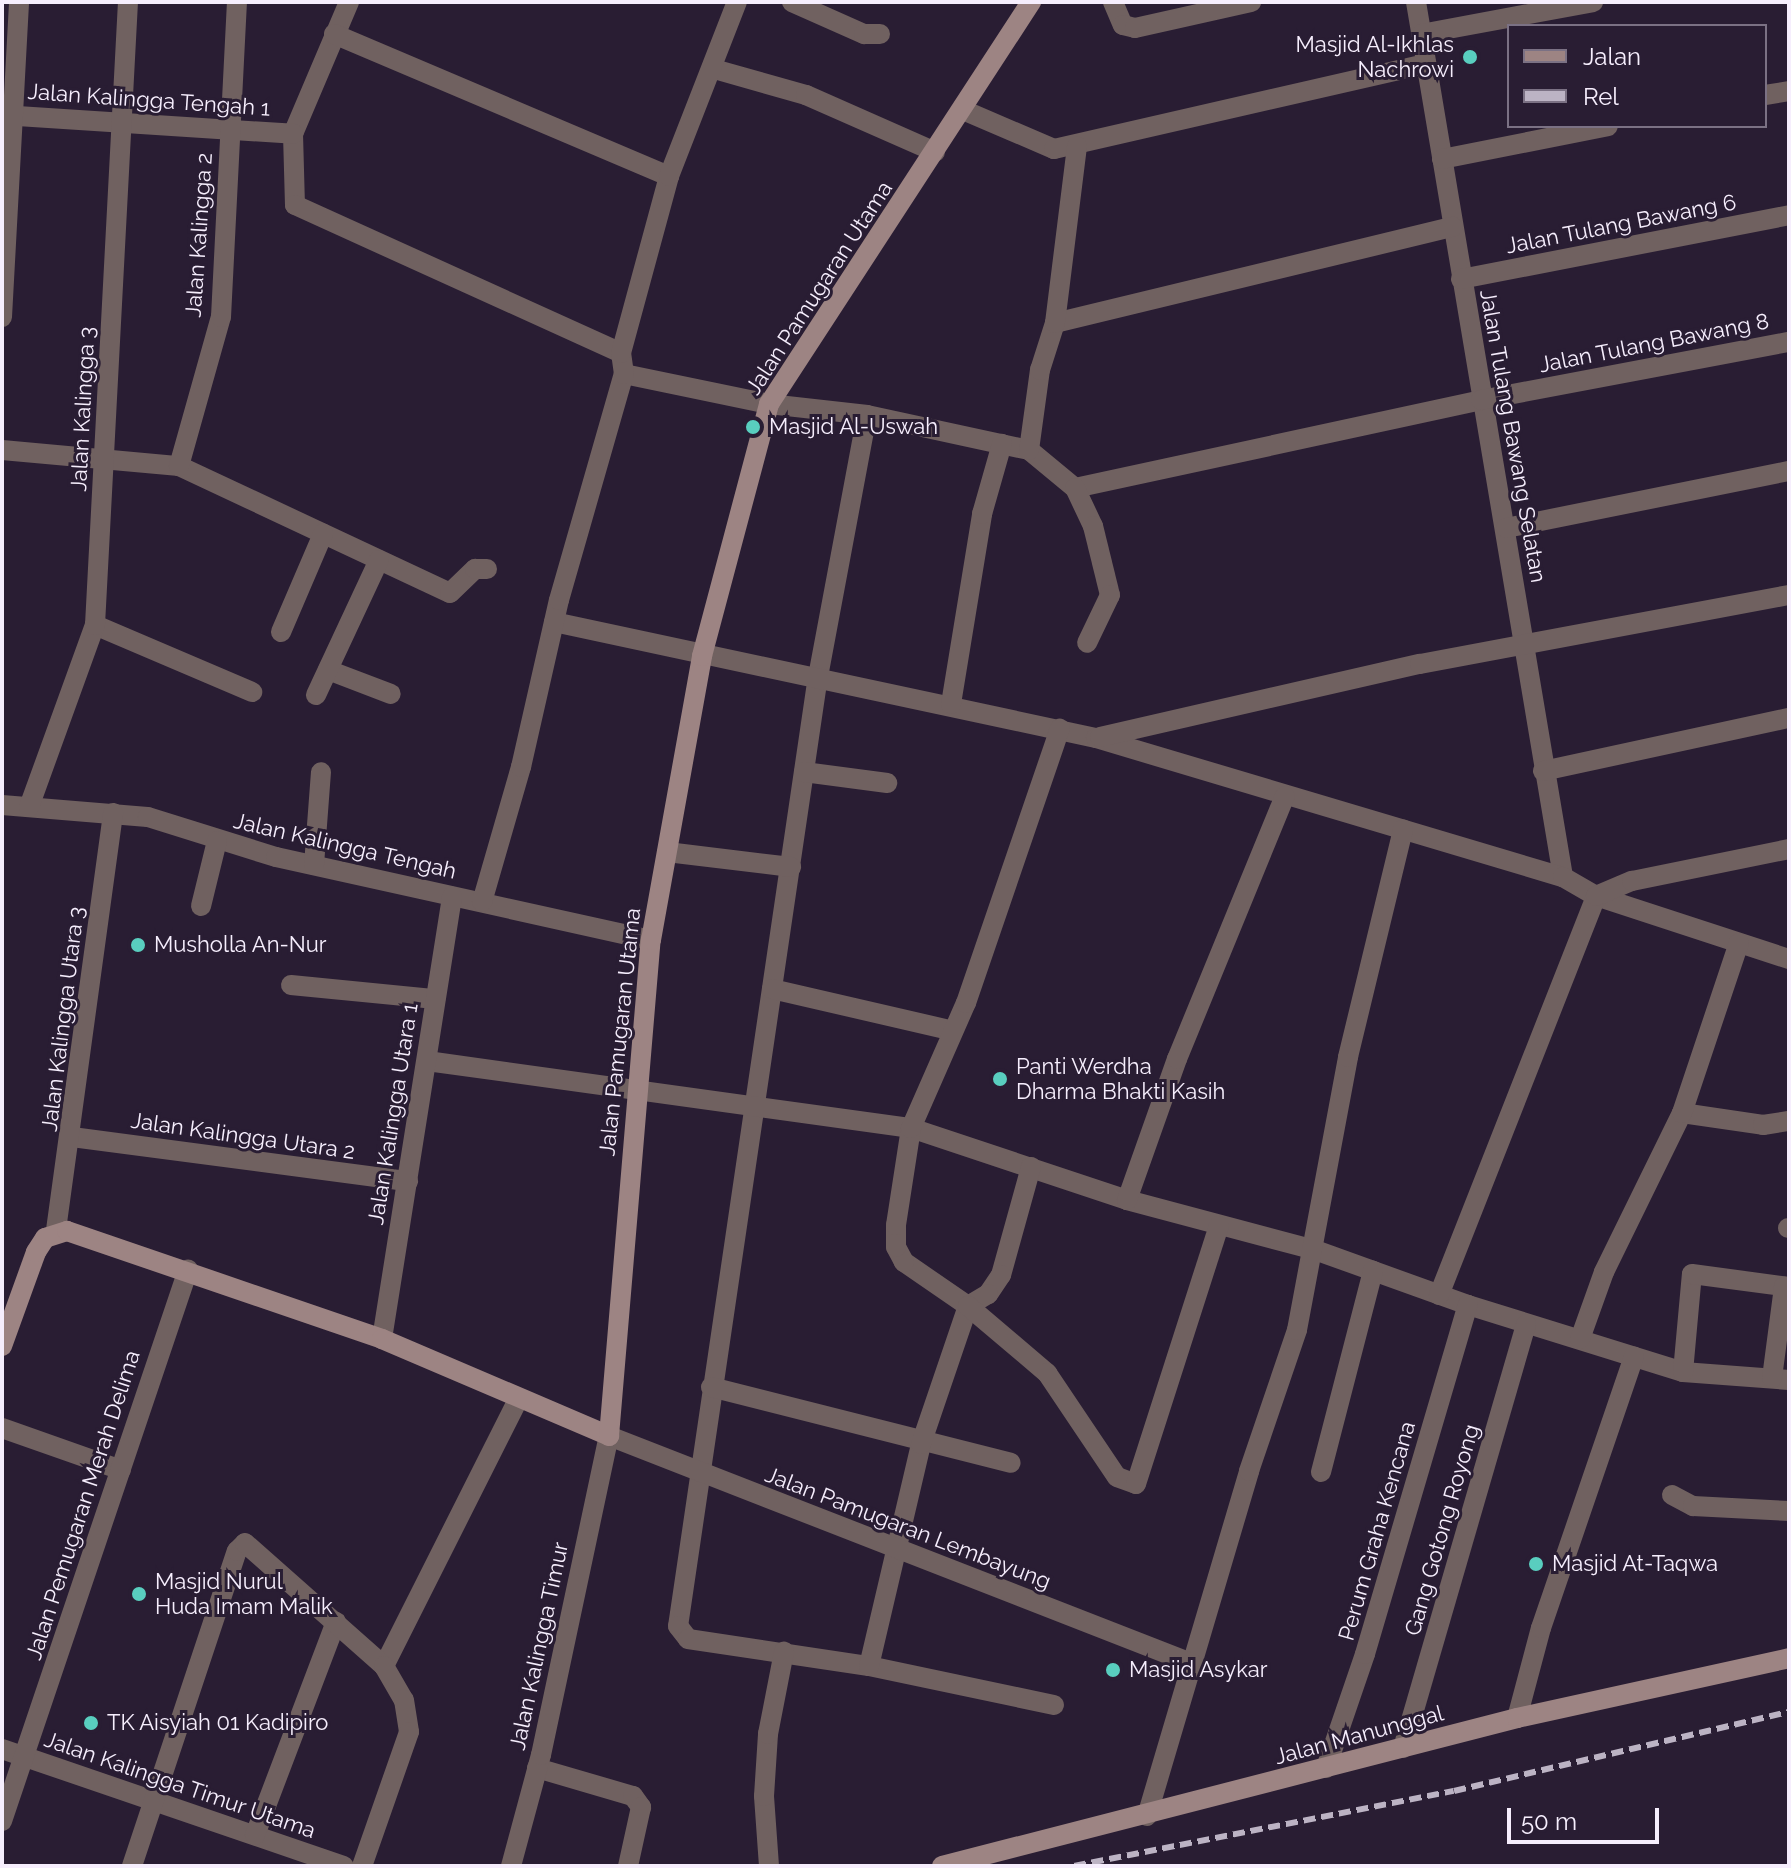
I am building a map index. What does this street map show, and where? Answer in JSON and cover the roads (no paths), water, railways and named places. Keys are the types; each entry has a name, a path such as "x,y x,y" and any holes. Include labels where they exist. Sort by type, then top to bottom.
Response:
{"street":[{"path":"2,317 7,115 19,2"},
{"name":"Jalan Kalingga 3","path":"29,807 95,625 128,2"},
{"name":"Jalan Kalingga 2","path":"179,466 221,317 237,2"},
{"path":"349,2 293,134 290,185 298,208 621,353"},
{"path":"482,902 554,622 624,374 621,353 669,176 714,69 737,2"},
{"path":"792,2 864,34 880,34"},
{"name":"Jalan Pamugaran Utama","path":"609,1436 635,1091 651,940 702,656 769,404 1031,2"},
{"path":"1113,2 1123,25 1135,28 1251,2"},
{"name":"Jalan Tulang Bawang Selatan","path":"1416,2 1563,877"},
{"path":"1421,34 1593,2"},
{"path":"334,34 669,176"},
{"path":"963,110 1054,149 1426,64"},
{"path":"714,69 806,95 935,152"},
{"path":"1767,95 1789,91"},
{"name":"Jalan Kalingga Tengah 1","path":"7,115 120,125 293,134"},
{"path":"1442,159 1598,128"},
{"path":"1029,450 1040,370 1055,323 1077,146"},
{"name":"Jalan Tulang Bawang 6","path":"1461,279 1789,215"},
{"path":"1055,323 1453,227"},
{"name":"Jalan Tulang Bawang 8","path":"1075,488 1481,400 1789,342"},
{"path":"624,374 769,404 867,415 1029,450 1075,488 1093,526 1110,595 1087,643"},
{"path":"867,415 818,676 756,1104 698,1472 680,1634 869,1666 1054,1705"},
{"path":"951,704 974,555 1002,444"},
{"path":"2,450 179,466 450,593 475,569 487,569"},
{"path":"1506,528 1789,471"},
{"path":"281,632 323,534"},
{"path":"316,695 379,560"},
{"path":"1096,738 1420,664 1524,647 1789,595"},
{"path":"554,622 702,656 951,704 1096,738 1563,877 1596,896 1789,959"},
{"path":"95,625 252,692"},
{"path":"328,670 391,694"},
{"path":"1543,771 1789,718"},
{"path":"1060,729 966,1003 949,1030 911,1128 896,1247 921,1277 968,1306 1047,1373 1117,1477 1136,1484 1219,1226"},
{"path":"314,865 321,772"},
{"path":"804,772 887,783"},
{"path":"1127,1200 1177,1059 1285,796"},
{"name":"Jalan Kalingga Tengah","path":"2,805 148,817 217,841 314,865 651,940"},
{"name":"Jalan Kalingga Utara 3","path":"56,1230 72,1137 113,813"},
{"path":"1147,1816 1191,1663 1297,1330 1315,1250 1348,1057 1403,830"},
{"path":"201,906 217,841"},
{"path":"1439,1295 1596,896 1632,881 1789,849"},
{"path":"667,852 791,867"},
{"name":"Jalan Kalingga Utara 1","path":"382,1339 452,896"},
{"path":"1580,1339 1604,1272 1682,1113 1739,943"},
{"path":"291,985 435,999"},
{"path":"772,989 949,1030"},
{"path":"427,1061 635,1091 756,1104 911,1128 1127,1200 1315,1250 1526,1325 1683,1372 1781,1379 1786,1287 1692,1274 1683,1372"},
{"path":"1682,1113 1763,1125 1789,1121"},
{"name":"Jalan Kalingga Utara 2","path":"72,1137 408,1181"},
{"path":"869,1666 899,1549 921,1444 968,1306 988,1294 1001,1275 1031,1167"},
{"path":"2,1346 36,1252 56,1230 188,1270 382,1339 609,1436"},
{"name":"Jalan Pemugaran Merah Delima","path":"2,1821 188,1270"},
{"path":"1321,1472 1373,1271"},
{"name":"Perum Graha Kencana","path":"1326,1768 1365,1654 1468,1305"},
{"name":"Gang Gotong Royong","path":"1403,1748 1526,1325"},
{"path":"1517,1718 1541,1628 1634,1356"},
{"path":"711,1387 921,1444 1011,1463"},
{"path":"384,1666 518,1399"},
{"path":"2,1428 121,1470"},
{"name":"Jalan Pamugaran Lembayung","path":"609,1436 1191,1663"},
{"name":"Jalan Kalingga Timur","path":"511,1866 537,1768 609,1436"},
{"path":"1672,1495 1693,1506 1789,1511"},
{"path":"132,1866 242,1544 249,1543 384,1666 404,1700 409,1732 362,1866"},
{"path":"255,1835 336,1622"},
{"path":"769,1866 764,1796 768,1734 784,1652"},
{"name":"Jalan Manunggal","path":"942,1866 1147,1816 1517,1718 1789,1658"},
{"name":"Jalan Kalingga Timur Utama","path":"2,1749 343,1866"},
{"path":"537,1768 633,1796 641,1807 628,1866"}],"railway":[{"path":"1074,1866 1454,1791 1789,1712"}],"place":[{"name":"Masjid Al-Ikhlas Nachrowi","path":"1470,57"},
{"name":"Masjid Al-Uswah","path":"753,427"},
{"name":"Musholla An-Nur","path":"138,945"},
{"name":"Panti Werdha Dharma Bhakti Kasih","path":"1000,1079"},
{"name":"Masjid At-Taqwa","path":"1536,1564"},
{"name":"Masjid Nurul Huda Imam Malik","path":"139,1594"},
{"name":"Masjid Asykar","path":"1113,1670"},
{"name":"TK Aisyiah 01 Kadipiro","path":"91,1723"}]}
